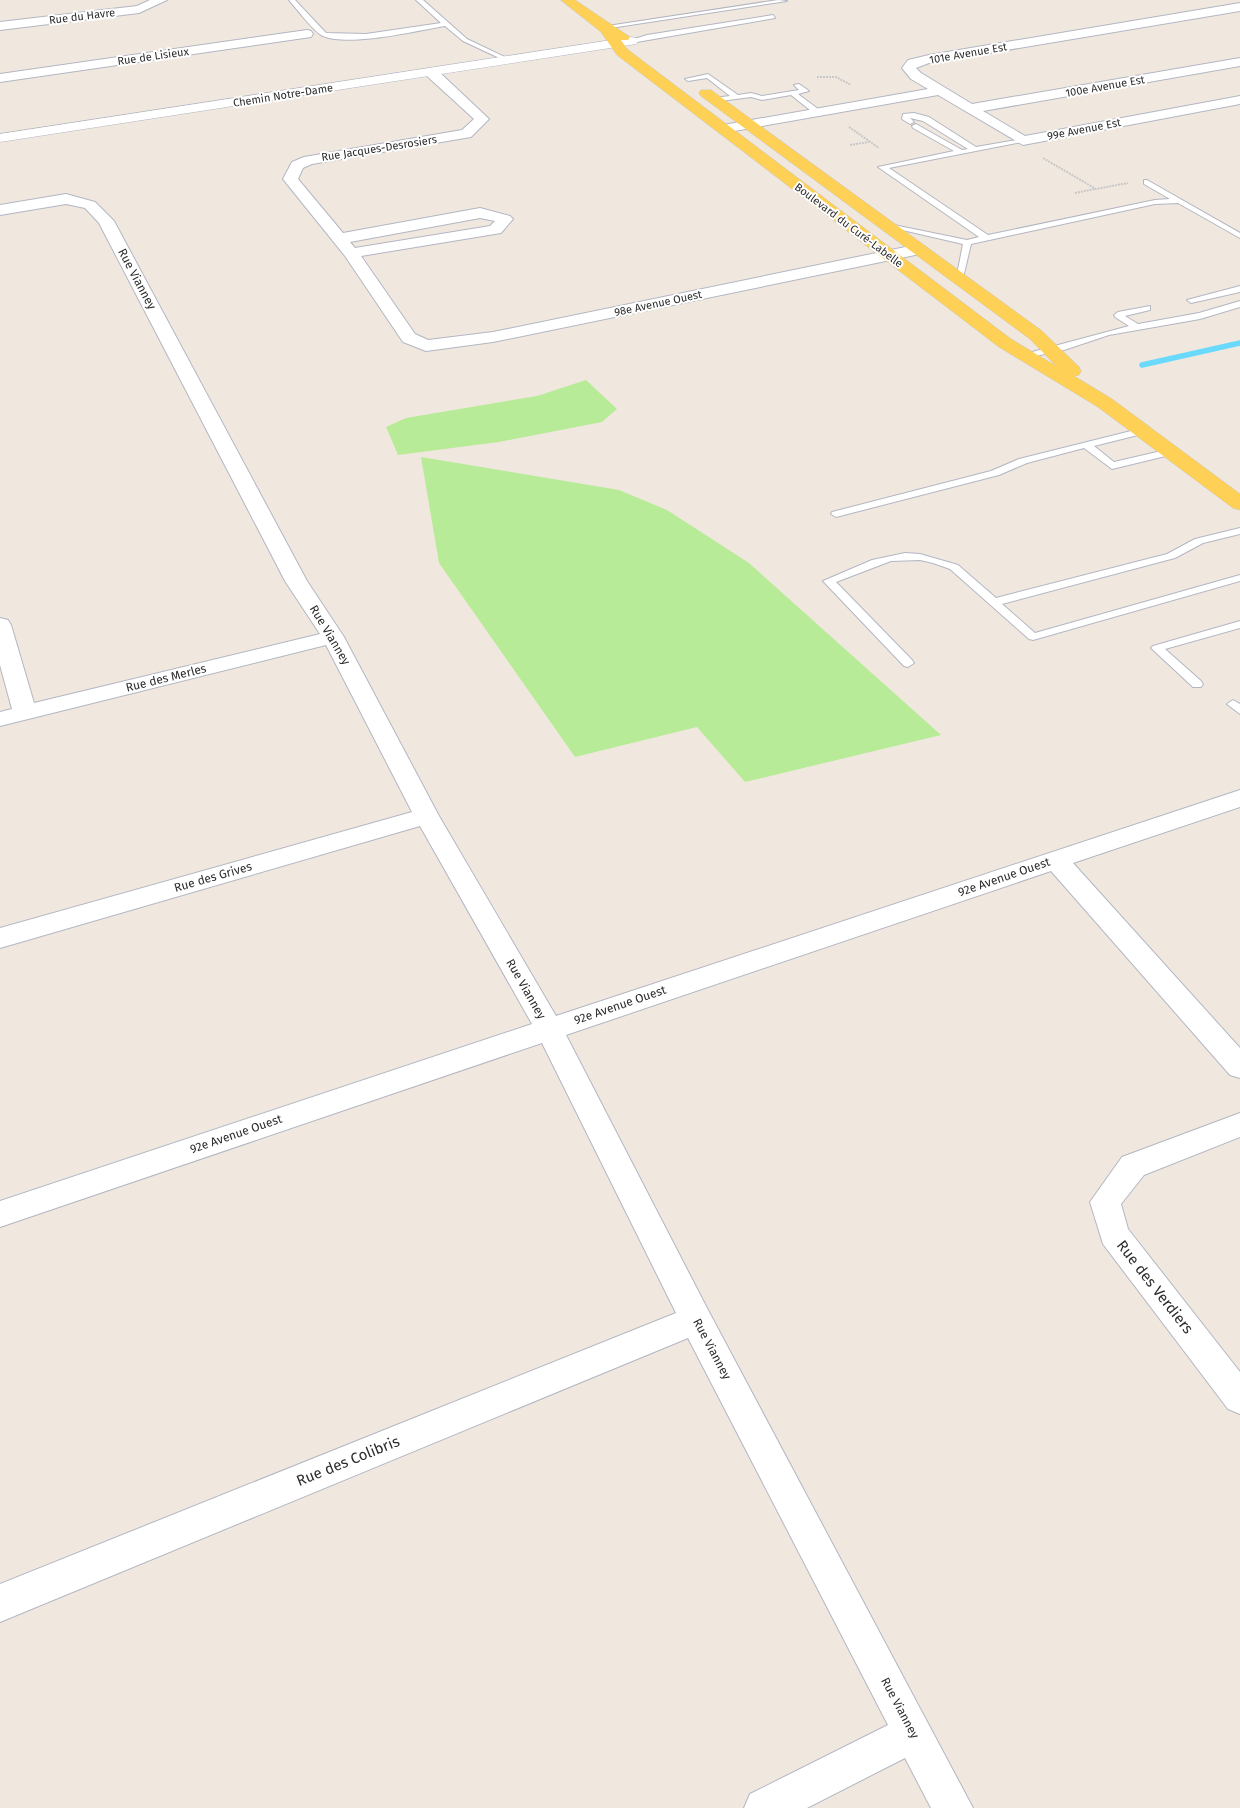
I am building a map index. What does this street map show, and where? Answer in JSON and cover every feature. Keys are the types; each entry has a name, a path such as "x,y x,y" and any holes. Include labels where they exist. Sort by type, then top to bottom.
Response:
{"main road":[{"name":"Boulevard du Curé-Labelle","path":"567,0 605,28 646,48"},
{"name":"Boulevard du Curé-Labelle","path":"605,28 619,48 1006,343 1105,403 1240,504"},
{"name":"Boulevard du Curé-Labelle","path":"675,69 1036,335 1105,403"}],"street":[{"name":"Rue du Havre","path":"0,26 139,9 161,0"},
{"name":"101e Avenue Est","path":"927,83 910,72 911,65 929,59 1240,7"},
{"name":"Rue de Lisieux","path":"0,78 307,34"},
{"name":"Chemin Notre-Dame","path":"0,138 510,61 619,48 631,41"},
{"name":"100e Avenue Est","path":"970,109 1240,62"},
{"name":"Rue Jacques-Desrosiers","path":"426,346 409,338 351,253 290,179 296,164 309,160 466,134 482,118 432,73"},
{"name":"101e Avenue Est","path":"743,120 806,103 927,83"},
{"path":"927,83 1023,141"},
{"path":"717,124 818,112 940,91"},
{"name":"99e Avenue Est","path":"1023,141 1240,100"},
{"name":"Rue Vianney","path":"0,210 66,199 90,205 106,221 296,581 333,637 427,816 549,1029 696,1320 953,1808"},
{"path":"339,238 480,213 495,215 505,219 495,230 351,253"},
{"path":"889,255 920,249"},
{"name":"98e Avenue Ouest","path":"426,346 486,338 889,255"},
{"path":"0,625 25,713"},
{"name":"Rue des Merles","path":"0,719 333,637"},
{"name":"92e Avenue Ouest","path":"0,1214 1240,798"},
{"name":"Rue des Grives","path":"0,938 427,816"},
{"path":"1055,860 1240,1067"},
{"name":"Rue des Verdiers","path":"1240,1125 1133,1166 1105,1202 1114,1235 1240,1398"},
{"name":"Rue des Colibris","path":"0,1603 696,1320"},
{"path":"764,1808 913,1733"}],"lane":[{"path":"292,0 324,34 330,36 346,37 385,33 444,24"},
{"path":"420,1 431,0"},
{"path":"420,1 444,24 465,40 510,61"},
{"path":"605,28 784,1"},
{"path":"631,41 647,36 774,17"},
{"path":"688,79 708,76 736,97"},
{"path":"716,100 751,95 762,98 806,91 797,85"},
{"path":"792,93 818,112"},
{"path":"960,152 913,124 906,119 908,115 918,115 926,119 974,150"},
{"path":"985,238 882,167 1023,141"},
{"path":"1147,182 1240,236"},
{"path":"889,226 967,242 1155,202 1179,201"},
{"path":"959,278 967,242"},
{"path":"1191,300 1240,289"},
{"path":"1026,355 1051,350 1091,337 1224,311 1240,304"},
{"path":"1138,328 1118,315 1147,308"},
{"path":"836,514 995,473 1023,461 1143,432"},
{"path":"1086,446 1112,466 1170,452"},
{"path":"995,602 1171,556 1199,541 1240,531"},
{"path":"908,663 829,581 891,557 903,555 916,556 954,567 1033,637 1240,578"},
{"path":"1197,684 1157,648 1240,624"}],"path":[{"path":"797,85 807,79 830,76 851,85"},
{"path":"847,126 879,148"},
{"path":"850,145 871,142"},
{"path":"1040,156 1096,189"},
{"path":"1075,193 1133,182"},
{"path":"1114,186 1119,188"}],"green space":[{"path":"586,380 617,409 602,422 499,442 398,455 386,427 406,418 537,396"},
{"path":"421,457 619,490 667,510 749,563 941,735 745,782 697,727 575,757 439,563"}],"waterway":[{"path":"1142,365 1240,343"}]}
